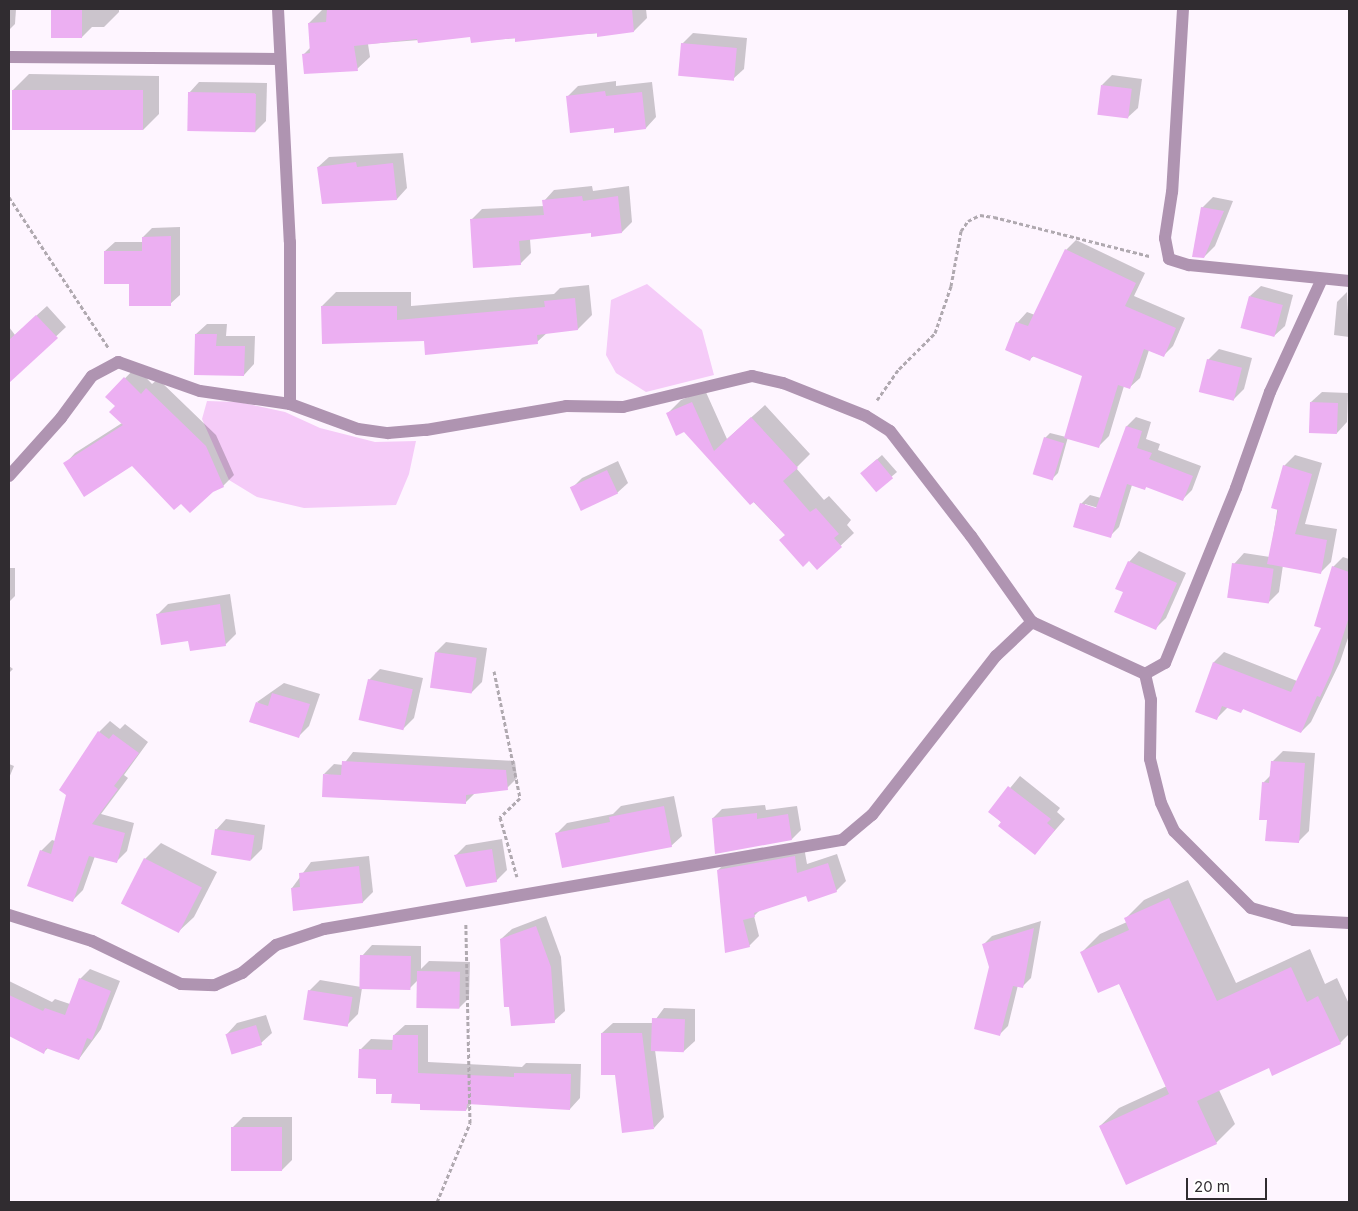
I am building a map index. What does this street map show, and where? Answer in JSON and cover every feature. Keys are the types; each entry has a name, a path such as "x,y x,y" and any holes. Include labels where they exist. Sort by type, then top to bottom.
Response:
{"street":[{"path":"278,9 279,59 290,242 290,404"},
{"path":"1183,9 1172,192 1165,238 1169,259 1189,265 1349,281"},
{"path":"9,57 279,59"},
{"path":"1145,674 1165,663 1236,488 1270,392 1322,279"},
{"path":"9,476 61,418 92,376 118,362 200,392 290,404 358,429 388,433 426,430 566,406 623,407 752,376 783,383 866,416 890,432 971,536 1032,622 1145,674"},
{"path":"9,915 92,941 181,984 215,985 242,973 276,945 324,929 842,840 872,815 996,656 1032,622"},
{"path":"1145,674 1151,700 1150,759 1161,803 1174,830 1251,908 1294,920 1349,923"}],"path":[{"path":"9,197 118,362"},
{"path":"866,416 899,369 935,334 951,286 961,231 968,221 980,215 994,217 1169,259"},
{"path":"494,671 520,798 500,817 521,895"},
{"path":"437,1202 470,1123 466,905"}],"shaded area":[{"path":"647,284 702,330 714,375 646,392 616,373 606,355 611,300"},
{"path":"207,401 239,402 285,412 320,428 375,442 416,441 409,474 396,505 304,508 257,497 229,480 202,419"}],"building":[{"path":"51,9 82,9 82,38 51,38"},
{"path":"327,9 632,9 634,32 597,37 597,33 515,42 515,38 471,43 470,37 418,43 417,39 354,46 358,71 304,74 302,54 310,53 308,23 326,22"},
{"path":"681,43 737,48 734,81 678,76"},
{"path":"1101,85 1132,89 1128,119 1097,115"},
{"path":"12,90 143,90 143,130 12,130"},
{"path":"605,91 606,96 642,92 646,129 614,133 614,128 570,133 566,96"},
{"path":"188,92 256,93 255,132 187,131"},
{"path":"356,162 357,167 393,163 397,200 322,204 317,167"},
{"path":"582,196 583,201 618,196 622,233 591,237 591,233 519,241 521,265 473,268 470,219 544,215 542,200"},
{"path":"1201,207 1224,211 1204,258 1192,257"},
{"path":"171,236 171,306 129,306 129,284 104,284 104,251 142,251 142,237"},
{"path":"1065,249 1136,283 1125,306 1176,328 1164,357 1144,349 1130,389 1118,385 1099,448 1064,438 1082,376 1032,356 1030,361 1005,350 1016,322 1028,326"},
{"path":"1249,296 1283,305 1274,337 1240,328"},
{"path":"575,298 578,330 537,335 538,344 425,355 424,341 322,344 321,306 397,306 397,320 545,307 544,301"},
{"path":"36,315 58,338 9,383 9,340"},
{"path":"195,334 217,334 216,346 245,346 244,376 194,375"},
{"path":"1207,359 1242,368 1234,401 1199,392"},
{"path":"124,377 141,394 146,388 206,446 224,487 213,492 190,513 181,504 174,510 132,466 84,497 63,463 123,425 109,412 115,406 105,397"},
{"path":"692,402 714,451 751,417 798,468 783,481 810,512 816,508 839,534 834,538 842,547 817,570 809,561 803,567 779,540 785,535 754,502 750,505 684,432 676,436 666,413"},
{"path":"1310,402 1338,403 1337,434 1309,433"},
{"path":"1126,426 1142,431 1137,448 1152,453 1149,459 1193,476 1183,501 1146,487 1145,490 1127,484 1111,538 1073,527 1080,503 1096,508"},
{"path":"1044,437 1064,443 1053,480 1033,474"},
{"path":"877,459 893,478 876,492 860,473"},
{"path":"1283,465 1312,474 1295,534 1327,540 1321,574 1267,564 1278,510 1271,508"},
{"path":"607,470 618,494 581,511 570,487"},
{"path":"1128,561 1177,583 1156,630 1114,612 1123,592 1115,589"},
{"path":"1232,563 1274,569 1269,604 1227,598"},
{"path":"1332,566 1349,572 1349,617 1331,673 1320,697 1317,696 1301,733 1243,709 1241,713 1222,706 1217,720 1195,712 1213,662 1291,692 1321,628 1314,626"},
{"path":"220,604 226,646 190,651 188,641 161,645 156,614"},
{"path":"435,652 477,658 472,693 430,688"},
{"path":"368,679 413,689 403,730 359,720"},
{"path":"272,693 310,704 299,738 249,722 256,702 268,706"},
{"path":"98,731 109,739 113,734 139,753 114,786 118,789 92,824 125,833 117,863 89,856 73,902 27,886 40,850 51,854 66,795 59,790"},
{"path":"342,761 506,770 508,790 466,795 466,804 322,797 323,774 341,775"},
{"path":"1271,761 1305,763 1299,843 1265,841 1267,820 1259,820 1262,782 1269,783"},
{"path":"1008,786 1051,819 1047,823 1055,830 1035,855 998,826 1001,822 988,812"},
{"path":"664,806 672,847 562,868 555,833 610,822 609,817"},
{"path":"757,813 757,819 788,814 792,840 715,854 712,818"},
{"path":"215,829 255,835 250,861 211,855"},
{"path":"492,849 497,882 466,887 454,855"},
{"path":"795,856 797,873 828,863 837,892 808,902 806,896 754,913 755,917 743,920 750,947 725,953 717,870"},
{"path":"144,858 202,888 179,933 121,903"},
{"path":"359,866 363,903 293,911 291,888 300,887 299,873"},
{"path":"1169,898 1217,1001 1291,967 1307,1002 1318,996 1341,1044 1272,1076 1269,1068 1197,1101 1217,1144 1126,1185 1099,1126 1169,1094 1119,984 1098,993 1080,952 1129,930 1124,918"},
{"path":"536,926 551,967 555,1023 511,1026 509,1007 504,1007 500,939"},
{"path":"1034,928 1023,988 1013,986 1000,1036 974,1029 989,967 982,944"},
{"path":"360,955 411,956 410,990 359,989"},
{"path":"417,971 460,972 459,1009 416,1008"},
{"path":"79,978 111,991 92,1040 87,1038 79,1060 46,1048 44,1054 9,1036 9,995 43,1011 45,1008 65,1015"},
{"path":"308,990 352,997 348,1027 303,1020"},
{"path":"652,1018 685,1019 684,1052 651,1051"},
{"path":"256,1025 262,1045 232,1054 225,1034"},
{"path":"601,1033 642,1033 654,1129 622,1133 615,1075 601,1075"},
{"path":"393,1035 418,1035 418,1073 514,1077 514,1073 571,1074 570,1110 467,1104 466,1111 420,1110 420,1104 391,1103 392,1094 376,1094 376,1079 358,1078 359,1049 392,1050"},
{"path":"231,1127 282,1127 282,1171 231,1171"}]}
